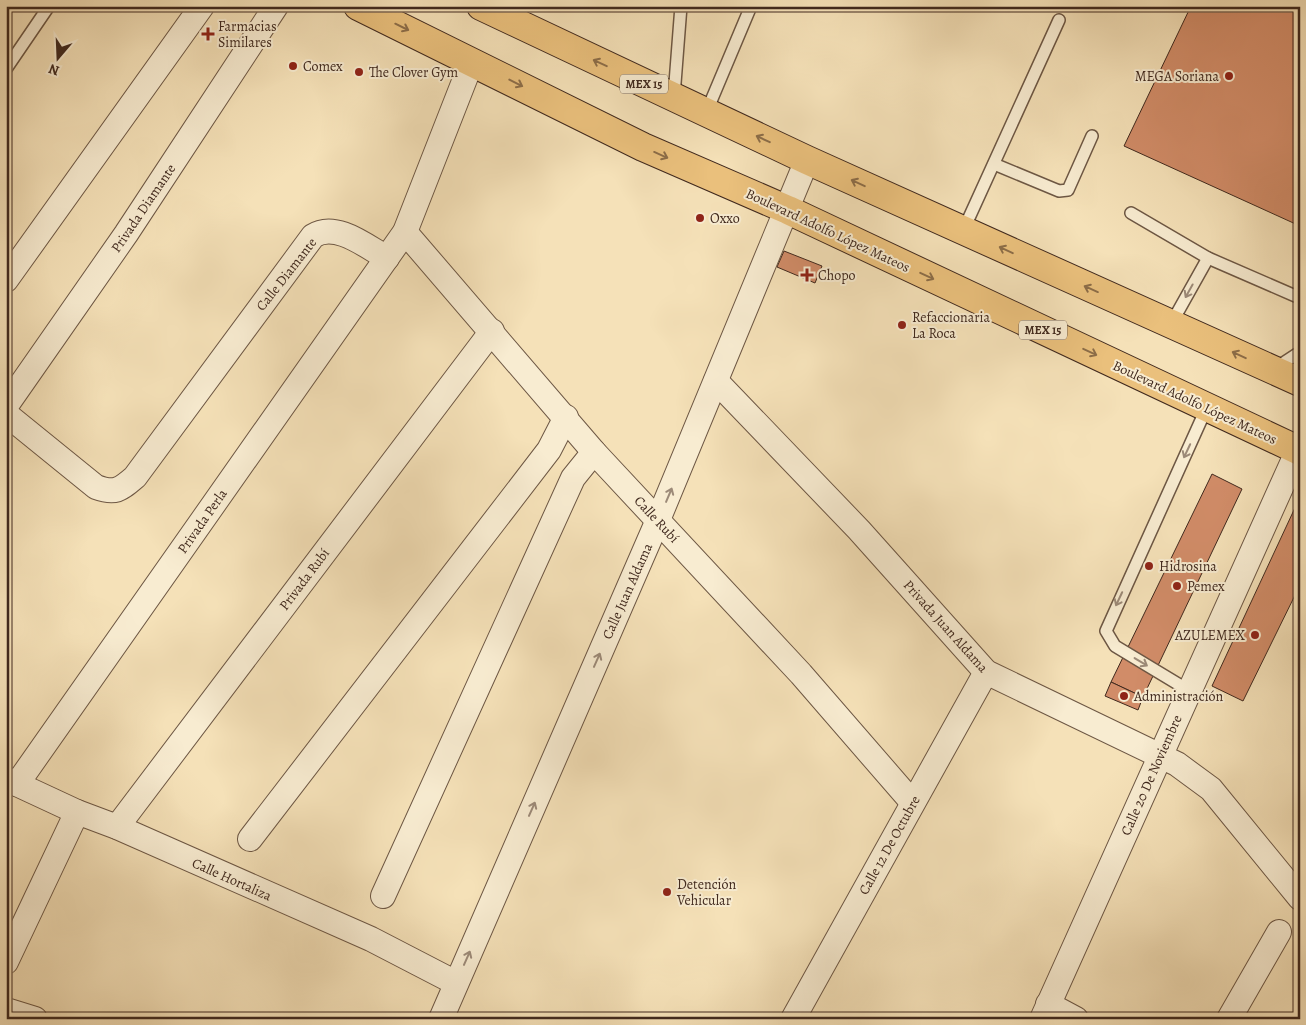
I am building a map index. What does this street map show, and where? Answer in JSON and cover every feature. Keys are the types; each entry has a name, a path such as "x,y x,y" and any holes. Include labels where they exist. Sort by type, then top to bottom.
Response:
{"main road":[{"name":"Boulevard Adolfo López Mateos","path":"358,6 643,147 788,210 1299,450"},
{"name":"MEX 15","path":"481,6 808,160 1300,382"}],"street":[{"path":"6,280 202,6"},
{"name":"Privada Diamante","path":"6,406 126,234 276,6"},
{"path":"387,258 405,232 472,61"},
{"name":"Calle Juan Aldama","path":"441,1019 658,520 808,160"},
{"name":"Calle Diamante","path":"6,414 96,487 108,491 117,491 135,477 313,236 321,232 342,234 387,258"},
{"name":"Calle Rubí","path":"405,232 566,417 594,452 801,674 912,802"},
{"name":"Privada Perla","path":"12,781 387,258"},
{"name":"Privada Rubí","path":"117,827 492,331"},
{"name":"Privada Juan Aldama","path":"716,381 860,530 986,672 1177,764 1211,790 1300,898"},
{"path":"250,839 549,450 566,417"},
{"name":"Calle 20 De Noviembre","path":"1045,1012 1161,756 1188,690 1299,450"},
{"path":"383,896 572,478 594,452"},
{"name":"Calle 12 De Octubre","path":"793,1019 986,672"},
{"name":"Calle Hortaliza","path":"12,781 76,812 117,827 371,939 456,983"},
{"path":"6,962 76,812"},
{"path":"1229,1019 1279,932"},
{"path":"6,1010 35,1019"},
{"path":"1045,1012 1076,1019"}],"lane":[{"path":"6,69 49,6"},
{"path":"674,98 681,6"},
{"path":"706,112 751,6"},
{"path":"963,231 1059,20"},
{"path":"994,164 1059,190 1068,190 1092,136"},
{"path":"1131,212 1208,258 1300,298"},
{"path":"1171,324 1208,258"},
{"path":"1272,370 1300,352"},
{"path":"1188,690 1115,646 1106,631 1207,407"}],"building":[{"name":"MEGA Soriana","path":"1191,6 1300,6 1300,226 1124,146"},
{"name":"Chopo","path":"784,251 822,266 815,283 777,267"},
{"name":"Pemex","path":"1212,474 1242,489 1143,697 1111,682"},
{"name":"AZULEMEX","path":"1300,497 1300,585 1243,701 1212,686"},
{"name":"Administración","path":"1111,682 1143,697 1138,710 1105,696"}],"place":[{"name":"Farmacias Similares","path":"208,34"},
{"name":"Comex","path":"293,66"},
{"name":"The Clover Gym","path":"359,72"},
{"name":"MEGA Soriana","path":"1229,76"},
{"name":"Oxxo","path":"700,218"},
{"name":"Chopo","path":"807,275"},
{"name":"Refaccionaria La Roca","path":"902,325"},
{"name":"Hidrosina","path":"1149,566"},
{"name":"Pemex","path":"1177,586"},
{"name":"AZULEMEX","path":"1255,635"},
{"name":"Administración","path":"1124,696"},
{"name":"Detención Vehicular","path":"667,892"}]}
